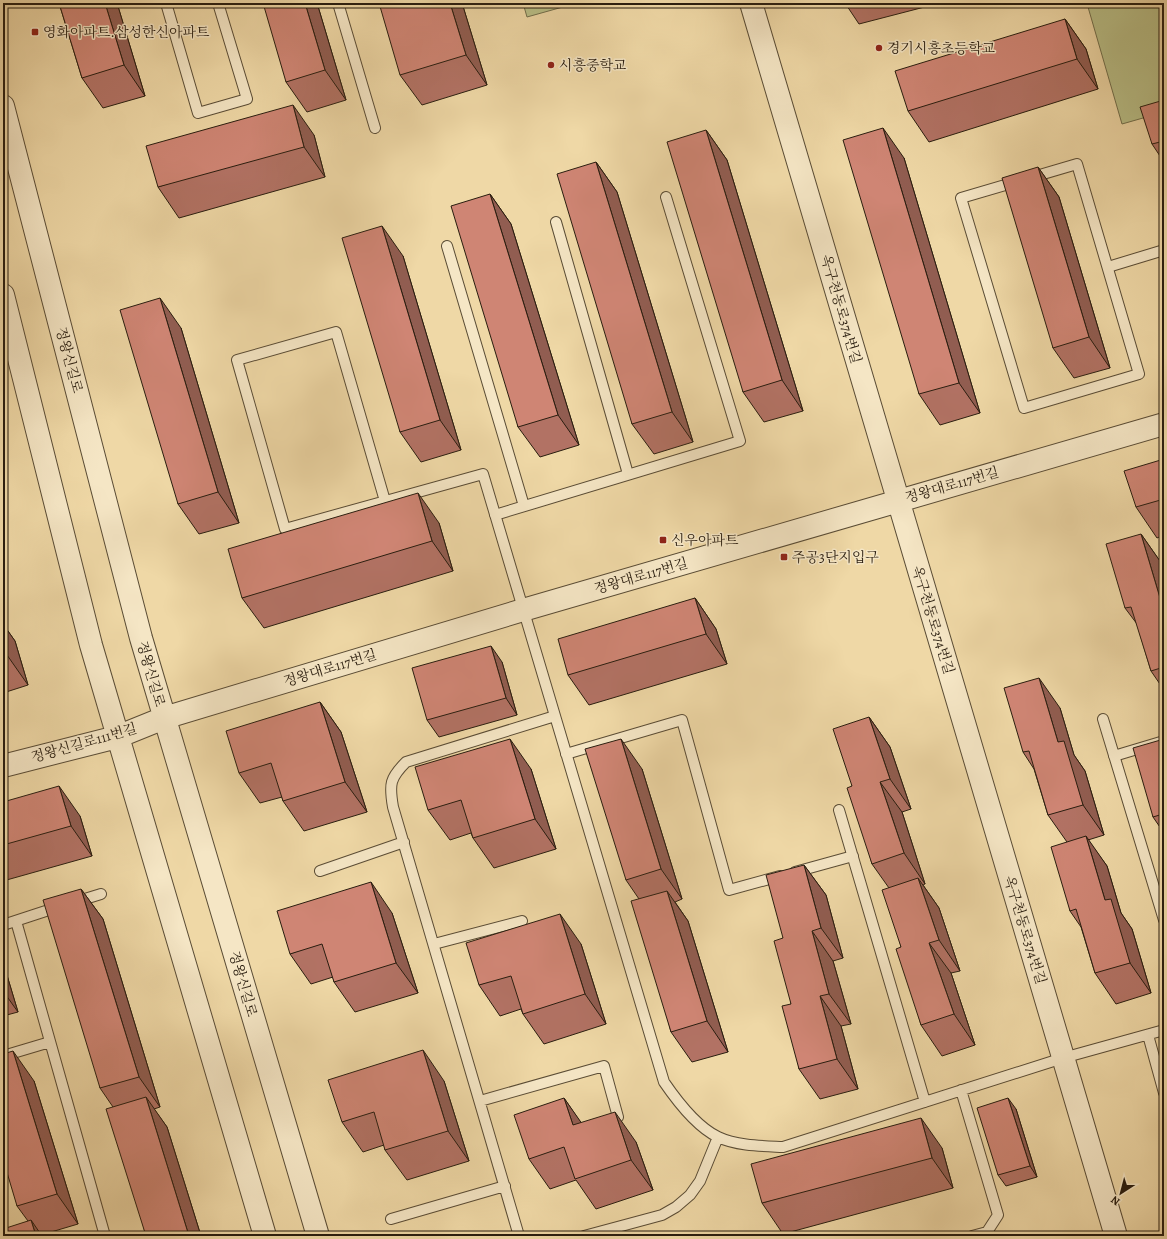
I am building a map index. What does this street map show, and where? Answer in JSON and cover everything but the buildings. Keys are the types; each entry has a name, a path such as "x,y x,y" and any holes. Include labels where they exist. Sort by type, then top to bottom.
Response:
{"street":[{"name":"옥구천동로374번길","path":"751,3 1116,1236"},
{"name":"정왕신길로","path":"3,106 141,638 318,1236"},
{"path":"3,295 91,645 265,1236"},
{"name":"정왕대로117번길","path":"164,718 523,610 1164,424"},
{"name":"정왕신길로111번길","path":"3,766 117,737 164,718"}],"lane":[{"path":"166,3 198,113 246,99 218,3"},
{"path":"338,3 375,128"},
{"path":"1077,164 1108,267 1139,374 1024,408 961,198 1077,164"},
{"path":"495,514 740,441 666,198"},
{"path":"556,222 628,474"},
{"path":"447,246 524,506"},
{"path":"1108,267 1164,250"},
{"path":"385,501 336,332 237,360 285,529 483,474 664,1082 674,1096 702,1126 718,1138 739,1143 783,1148 1063,1058 1164,1030"},
{"path":"519,1236 393,807 390,790 395,773 406,762 555,716"},
{"path":"1103,719 1164,920"},
{"path":"566,754 682,720 729,890 853,856"},
{"path":"1114,756 1164,741"},
{"path":"839,810 924,1102"},
{"path":"320,871 404,842"},
{"path":"3,925 101,894"},
{"path":"16,921 105,1236"},
{"path":"434,944 522,921"},
{"path":"1148,1035 1164,1094"},
{"path":"3,1056 50,1042"},
{"path":"480,1101 604,1066 618,1117"},
{"path":"961,1090 998,1215 988,1234 972,1236"},
{"path":"584,1236 662,1215 676,1207 690,1196 700,1181 718,1138"},
{"path":"391,1220 505,1186"}],"green space":[{"path":"523,3 577,3 527,17"},
{"path":"1103,3 1164,3 1164,112 1122,124 1088,7"}],"place":[{"name":"영화아파트.삼성한신아파트","path":"35,32"},
{"name":"경기시흥초등학교","path":"879,48"},
{"name":"시흥중학교","path":"551,65"},
{"name":"신우아파트","path":"663,540"},
{"name":"주공3단지입구","path":"784,557"}]}
